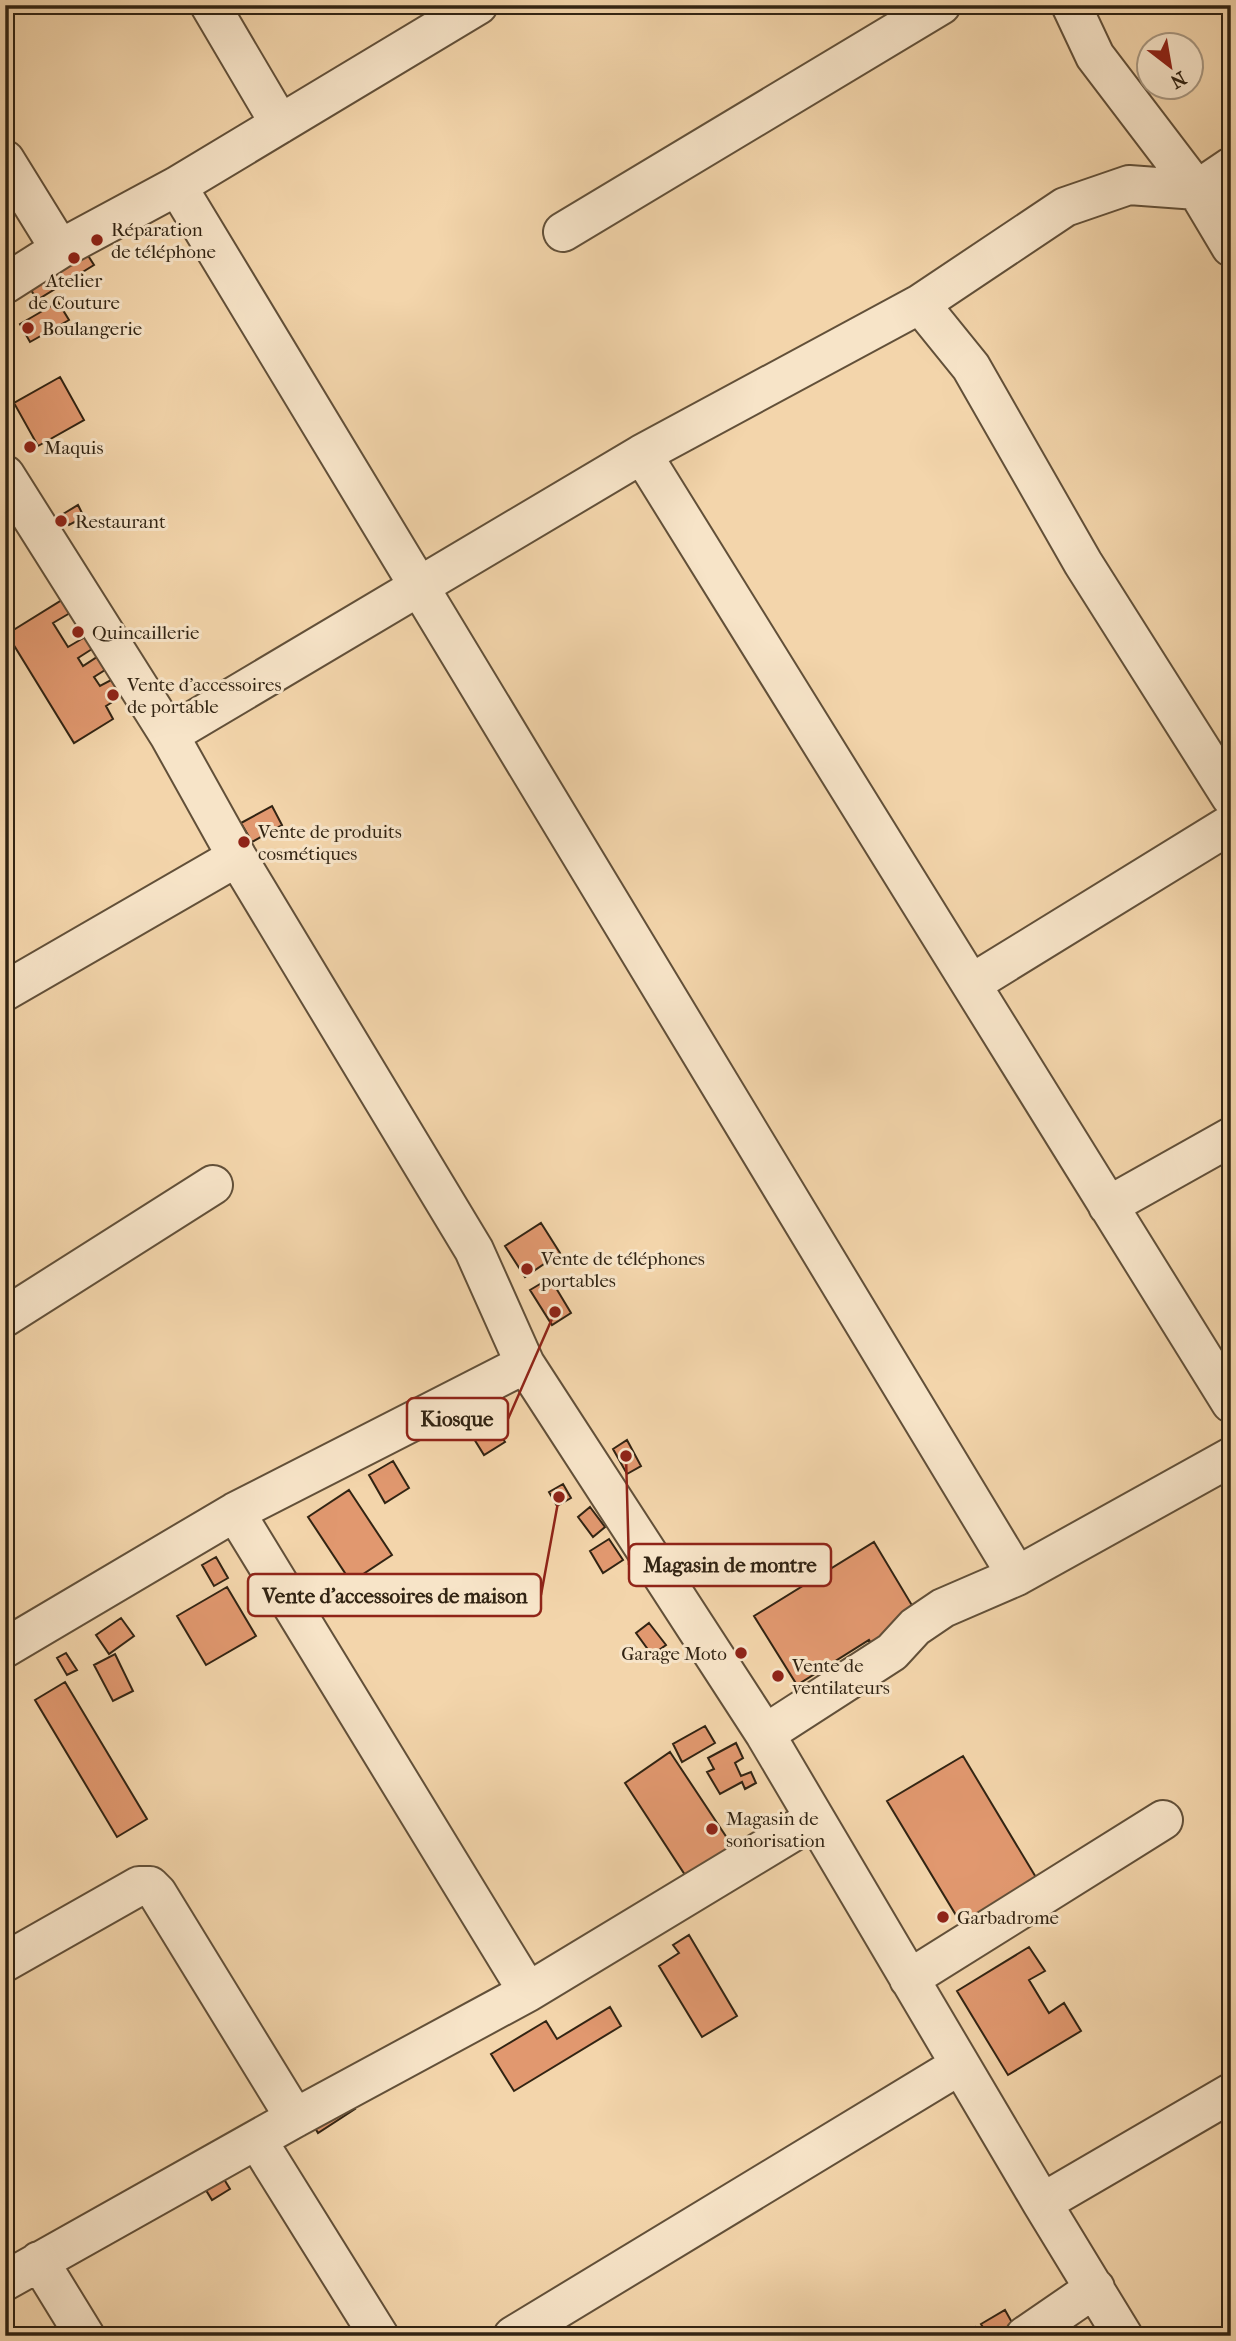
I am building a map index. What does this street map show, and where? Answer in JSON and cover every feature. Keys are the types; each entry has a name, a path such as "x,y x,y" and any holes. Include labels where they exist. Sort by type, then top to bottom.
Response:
{"street":[{"path":"210,5 280,124"},
{"path":"5,284 60,249 177,186 478,5"},
{"path":"563,232 941,5"},
{"path":"1071,5 1095,56 1197,190 1231,247"},
{"path":"5,160 60,249"},
{"path":"169,735 642,454 920,304 1065,207 1129,185 1197,190 1231,167"},
{"path":"177,186 1017,1576"},
{"path":"920,304 971,367 1083,563 1231,797"},
{"path":"642,454 1231,1403"},
{"path":"5,475 169,735 237,857 474,1250 525,1364 765,1734 1042,2203 1124,2336"},
{"path":"971,984 1231,824"},
{"path":"7,986 237,857"},
{"path":"1108,1206 1231,1137"},
{"path":"5,1317 213,1185"},
{"path":"5,1648 235,1512 525,1364"},
{"path":"765,1734 892,1652 915,1627 943,1608 1017,1576 1231,1457"},
{"path":"235,1512 528,1992"},
{"path":"5,2281 528,1992 814,1819"},
{"path":"909,1979 1163,1820"},
{"path":"5,1962 139,1886 150,1886 157,1893 296,2118"},
{"path":"513,2336 960,2065"},
{"path":"1042,2203 1231,2093"},
{"path":"257,2140 379,2336"},
{"path":"39,2261 85,2336"},
{"path":"1025,2336 1095,2288"}],"building":[{"path":"80,243 94,265 37,300 24,278"},
{"path":"58,302 69,320 30,342 20,324"},
{"path":"60,377 84,420 38,446 14,403"},
{"path":"78,505 84,517 69,525 63,514"},
{"path":"62,600 70,613 53,623 68,647 85,637 92,649 78,658 83,666 97,657 105,670 94,677 100,686 111,680 122,696 106,706 113,719 74,743 7,634"},
{"path":"272,806 282,825 252,842 241,823"},
{"path":"541,1223 560,1253 525,1277 505,1246"},
{"path":"550,1278 571,1313 552,1325 530,1290"},
{"path":"491,1421 505,1442 484,1455 471,1434"},
{"path":"627,1440 641,1466 627,1474 613,1449"},
{"path":"393,1461 409,1488 385,1503 369,1475"},
{"path":"563,1484 571,1498 557,1506 549,1492"},
{"path":"349,1490 392,1555 351,1582 308,1517"},
{"path":"590,1507 605,1527 593,1537 578,1517"},
{"path":"609,1539 623,1560 603,1573 590,1551"},
{"path":"874,1542 916,1612 877,1653 869,1640 797,1685 754,1616"},
{"path":"216,1557 228,1578 214,1586 202,1565"},
{"path":"227,1587 256,1636 206,1665 177,1616"},
{"path":"121,1618 134,1636 109,1654 96,1635"},
{"path":"649,1623 666,1645 652,1655 636,1633"},
{"path":"66,1653 77,1670 67,1675 57,1658"},
{"path":"115,1654 133,1691 113,1701 94,1665"},
{"path":"65,1682 147,1819 117,1837 35,1700"},
{"path":"705,1726 715,1743 682,1762 673,1744"},
{"path":"736,1743 743,1758 735,1763 741,1776 751,1772 756,1783 745,1789 742,1782 720,1794 707,1772 714,1769 708,1758"},
{"path":"670,1752 737,1853 691,1884 625,1783"},
{"path":"963,1756 1043,1889 968,1935 887,1801"},
{"path":"689,1935 737,2016 702,2037 659,1966 679,1953 673,1945"},
{"path":"1029,1947 1045,1971 1029,1980 1049,2013 1064,2003 1081,2031 1008,2075 957,1991"},
{"path":"610,2007 621,2026 514,2091 491,2054 546,2021 557,2039"},
{"path":"346,2095 355,2109 318,2133 310,2119"},
{"path":"216,2166 230,2189 212,2200 198,2177"},
{"path":"1005,2310 1019,2335 988,2336 981,2324"},
{"path":"1070,2325 1076,2336 1051,2336"},
{"path":"975,2327 980,2336 959,2336"}],"place":[{"name":"Réparation de téléphone","path":"97,240"},
{"name":"Atelier de Couture","path":"74,258"},
{"name":"Boulangerie","path":"28,328"},
{"name":"Maquis","path":"30,447"},
{"name":"Restaurant","path":"61,521"},
{"name":"Quincaillerie","path":"78,632"},
{"name":"Vente d'accessoires de portable","path":"113,695"},
{"name":"Vente de produits cosmétiques","path":"244,842"},
{"name":"Vente de téléphones portables","path":"527,1269"},
{"name":"Kiosque","path":"555,1312"},
{"name":"Magasin de montre","path":"626,1456"},
{"name":"Vente d'accessoires de maison","path":"559,1497"},
{"name":"Garage Moto","path":"741,1653"},
{"name":"Vente de ventilateurs","path":"778,1676"},
{"name":"Magasin de sonorisation","path":"712,1829"},
{"name":"Garbadrome","path":"943,1917"}]}
